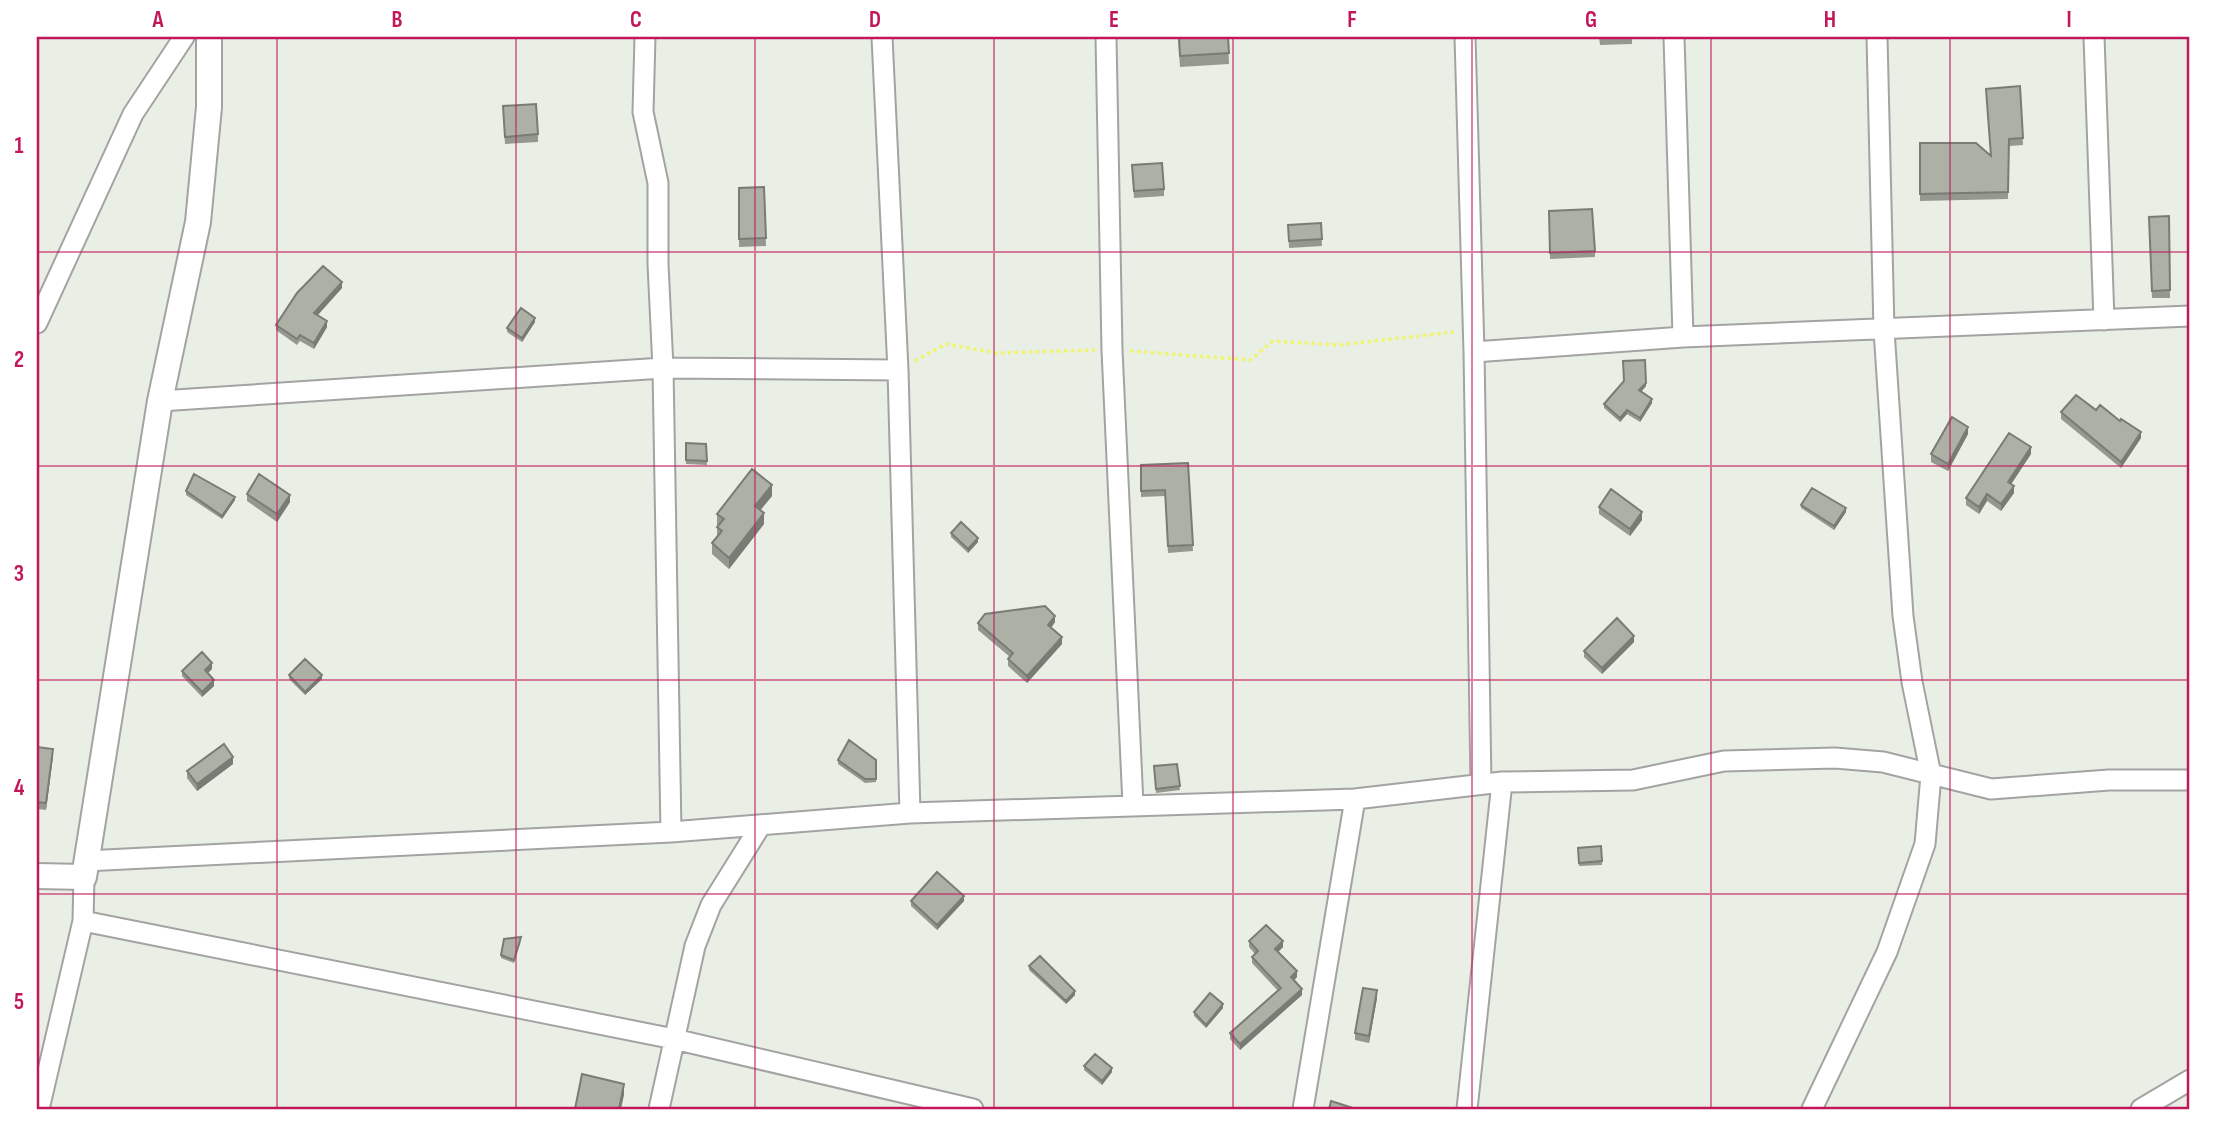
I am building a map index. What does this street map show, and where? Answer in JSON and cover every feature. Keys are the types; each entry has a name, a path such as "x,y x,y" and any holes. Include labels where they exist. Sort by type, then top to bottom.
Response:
{"street":[{"path":"37,323 133,114 184,37"},
{"path":"39,1109 83,921 85,869 160,401 198,222 209,107 209,37"},
{"path":"645,37 643,112 658,183 671,832"},
{"path":"882,37 898,370 910,813"},
{"path":"1106,37 1112,350 1133,805"},
{"path":"1465,37 1475,352 1481,784"},
{"path":"1674,37 1683,337"},
{"path":"1812,1109 1887,952 1925,844 1931,775 1912,682 1903,616 1884,330 1877,37"},
{"path":"2094,37 2104,320"},
{"path":"1475,352 1683,337 2190,316"},
{"path":"160,401 663,368 898,370"},
{"path":"37,877 85,869 671,832 910,813 1355,799 1502,782 1633,780 1724,761 1835,758 1883,762 1991,789 2109,780 2190,780"},
{"path":"1467,1109 1502,782"},
{"path":"1303,1109 1355,799"},
{"path":"659,1109 695,946 711,905 761,825"},
{"path":"83,921 674,1039 973,1109"},
{"path":"2141,1109 2190,1080"}],"path":[{"path":"898,370 946,344 997,353 1112,350 1250,360 1273,341 1339,345 1474,330"}],"building":[{"path":"1179,37 1228,37 1229,53 1180,56"},
{"path":"2020,86 2023,138 2009,139 2008,192 1920,194 1920,143 1976,143 1991,156 1986,89"},
{"path":"536,104 538,134 505,137 503,106"},
{"path":"1162,163 1164,189 1134,191 1132,165"},
{"path":"764,187 766,238 739,239 739,188"},
{"path":"1592,209 1595,251 1550,253 1549,211"},
{"path":"2169,216 2170,290 2152,291 2149,217"},
{"path":"1321,223 1322,239 1289,241 1288,225"},
{"path":"323,266 342,282 314,313 327,321 314,343 300,335 297,339 276,325 297,293"},
{"path":"521,308 535,318 522,338 507,328"},
{"path":"1645,360 1646,383 1639,390 1652,399 1640,418 1627,410 1620,418 1604,404 1624,381 1623,361"},
{"path":"2076,395 2096,410 2100,405 2120,421 2121,419 2141,432 2121,462 2061,412"},
{"path":"1952,417 1968,427 1948,464 1931,454"},
{"path":"2009,433 2031,447 2008,482 2014,486 2001,504 1987,494 1979,507 1966,498"},
{"path":"686,443 706,444 707,461 686,460"},
{"path":"1188,463 1193,545 1168,546 1165,490 1141,491 1141,465"},
{"path":"752,469 772,485 755,506 764,513 729,558 712,543 722,531 717,527 724,519 717,514"},
{"path":"194,474 235,497 222,516 186,491"},
{"path":"259,474 290,495 277,514 247,494"},
{"path":"1812,488 1846,508 1834,526 1801,505"},
{"path":"1611,489 1642,512 1630,529 1599,507"},
{"path":"961,522 978,538 968,549 951,533"},
{"path":"1045,606 1055,616 1048,625 1062,637 1027,676 1008,659 1013,653 978,623 985,614"},
{"path":"1617,618 1634,636 1602,668 1584,651"},
{"path":"202,652 212,663 205,670 214,680 202,692 182,671"},
{"path":"305,659 322,675 305,692 289,675"},
{"path":"849,740 876,760 876,779 865,779 838,760"},
{"path":"224,744 233,757 197,784 187,771"},
{"path":"37,747 53,749 46,803 37,802"},
{"path":"1177,764 1180,786 1156,789 1154,766"},
{"path":"1601,846 1602,861 1579,863 1578,848"},
{"path":"937,872 964,896 937,925 911,901"},
{"path":"1266,925 1283,941 1275,949 1297,971 1291,977 1302,989 1240,1044 1230,1033 1281,988 1252,957 1258,951 1249,941"},
{"path":"521,937 514,960 501,955 504,939"},
{"path":"1040,956 1075,991 1066,1001 1029,966"},
{"path":"1363,988 1377,990 1369,1036 1355,1033"},
{"path":"1210,993 1223,1004 1206,1025 1194,1012"},
{"path":"1095,1054 1112,1068 1102,1081 1084,1066"},
{"path":"582,1074 624,1084 619,1109 575,1109"},
{"path":"1331,1101 1356,1109 1329,1109"}]}
